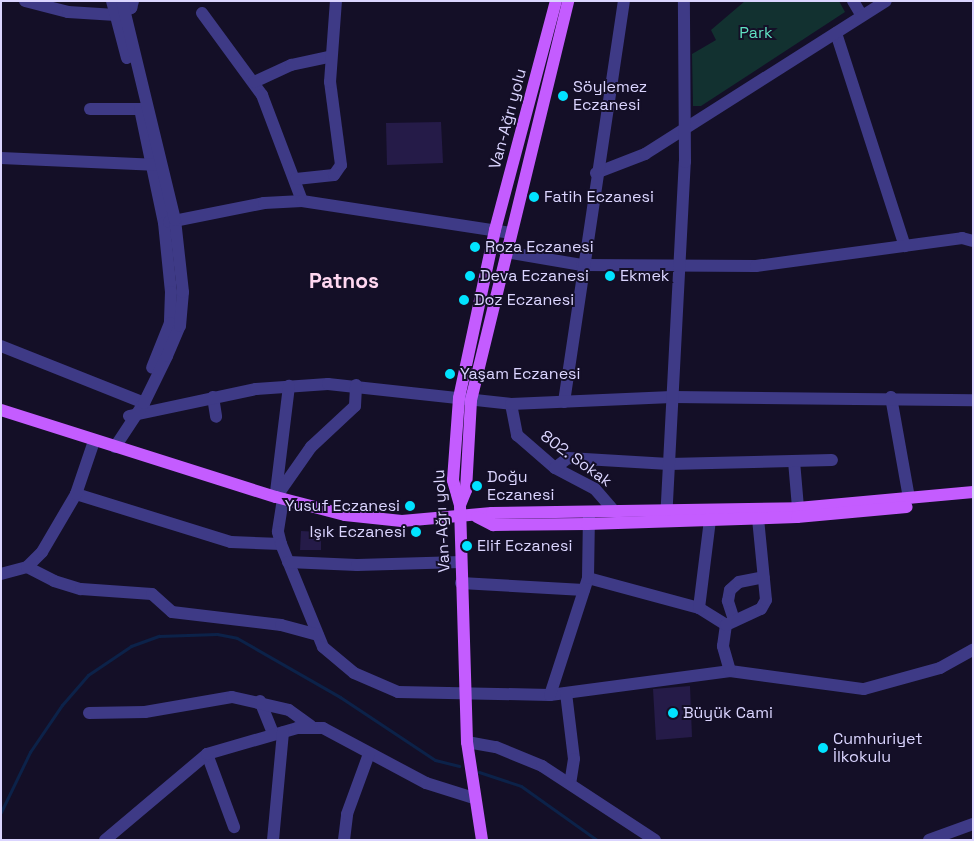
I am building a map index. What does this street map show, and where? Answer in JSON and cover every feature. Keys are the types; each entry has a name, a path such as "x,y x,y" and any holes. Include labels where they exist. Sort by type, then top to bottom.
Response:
{"main road":[{"name":"Van-Ağrı yolu","path":"482,840 474,798 467,742 460,562 460,505 453,480 465,399 495,230 556,1"},
{"path":"465,399 510,233 568,1"},
{"path":"1,410 279,498 345,515 402,521 477,517 493,524 588,518 666,516 798,508 973,492"},
{"path":"588,518 615,512 710,520 758,519 973,500"}],"street":[{"path":"26,1 68,12 121,9 134,1"},
{"path":"112,1 121,9 170,222 183,292 180,326 115,447"},
{"path":"296,179 334,175 340,169 330,58 336,1"},
{"path":"564,402 582,266 624,1"},
{"path":"666,516 680,264 685,127 684,1"},
{"path":"853,1 862,16"},
{"path":"596,173 645,154 886,1"},
{"path":"121,9 140,109 157,165"},
{"path":"202,13 254,82 296,179 302,202"},
{"path":"836,33 905,246"},
{"path":"254,82 291,65 330,58"},
{"path":"90,109 140,109"},
{"path":"1,158 157,165"},
{"path":"170,222 264,203 302,202 510,233"},
{"path":"505,252 582,266 778,265 962,238 973,240"},
{"path":"1,346 137,408 289,386 356,385 511,404 672,397 891,397 973,400"},
{"path":"279,498 311,447 355,406 356,385"},
{"path":"289,386 279,498 278,532 280,544 323,647 354,673 398,692 550,695 730,671 864,688 940,668 973,650"},
{"path":"213,396 216,417"},
{"path":"891,397 909,498"},
{"name":"802. Sokak","path":"511,404 515,432 555,468 595,489 615,512"},
{"path":"1,574 27,567 42,552 76,494 94,441"},
{"path":"555,468 568,458 669,464 832,460"},
{"path":"794,461 798,508"},
{"path":"76,494 217,539 249,546 280,544"},
{"path":"550,695 586,584 588,518"},
{"path":"461,582 586,584 699,608 730,622 764,606 764,577 758,519"},
{"path":"699,608 710,520"},
{"path":"288,562 357,565 460,562"},
{"path":"27,567 54,581 81,589 152,594 172,612 281,625 318,635"},
{"path":"730,671 723,646 730,622 728,601 730,590 739,582 764,577"},
{"path":"566,693 574,759 570,783"},
{"path":"89,713 145,712 232,697 260,701 289,710 311,726"},
{"path":"260,701 278,733 273,840"},
{"path":"105,840 207,754 278,733 311,726 323,728 426,783 474,798"},
{"path":"467,742 519,755 570,783 655,840"},
{"path":"207,754 234,828"},
{"path":"344,840 347,814 369,754"},
{"path":"929,840 973,824"}],"green space":[{"name":"Park","path":"745,1 839,1 845,12 701,106 693,106 692,54 716,40 711,30"}],"building":[{"path":"441,122 443,163 387,165 386,123"},
{"path":"301,531 321,532 321,550 300,550"},
{"name":"Büyük Cami","path":"690,686 692,737 656,740 653,689"}],"waterway":[{"path":"1,812 30,752 62,705 88,675 131,646 159,636 217,634 237,638 340,697 435,760 459,766"},
{"path":"479,772 521,786 597,840"}],"place":[{"name":"Söylemez Eczanesi","path":"563,96"},
{"name":"Fatih Eczanesi","path":"534,197"},
{"name":"Roza Eczanesi","path":"475,247"},
{"name":"Deva Eczanesi","path":"470,276"},
{"name":"Ekmek","path":"610,276"},
{"name":"Doz Eczanesi","path":"464,300"},
{"name":"Yaşam Eczanesi","path":"450,374"},
{"name":"Doğu Eczanesi","path":"477,486"},
{"name":"Yusuf Eczanesi","path":"410,506"},
{"name":"Işık Eczanesi","path":"416,532"},
{"name":"Elif Eczanesi","path":"467,546"},
{"name":"Büyük Cami","path":"673,713"},
{"name":"Cumhuriyet İlkokulu","path":"823,748"}],"district":[{"name":"Patnos","path":"344,281"}]}
